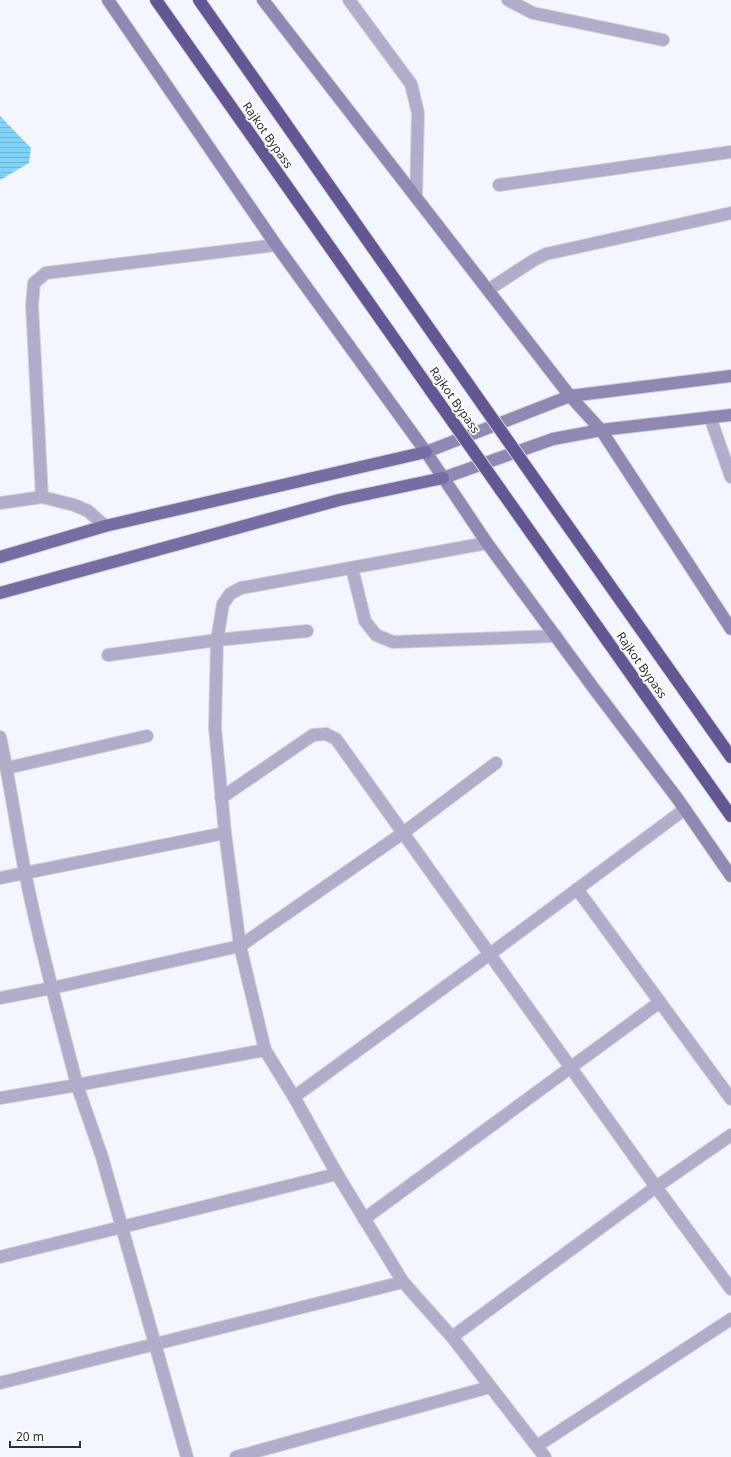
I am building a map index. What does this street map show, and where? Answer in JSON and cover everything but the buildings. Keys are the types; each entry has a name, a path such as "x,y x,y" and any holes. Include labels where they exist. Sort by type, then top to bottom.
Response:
{"highway":[{"name":"Rajkot Bypass","path":"156,0 731,816"},
{"name":"Rajkot Bypass","path":"199,0 731,757"}],"main road":[{"path":"0,557 105,526 426,452"},
{"path":"0,593 339,500 444,478"}],"street":[{"path":"108,0 276,245 426,452 487,543 685,809 731,876"},
{"path":"263,0 570,396 601,430 731,629"},
{"path":"350,0 411,84 418,113 416,196"},
{"path":"508,0 533,13 663,40"},
{"path":"499,185 731,152"},
{"path":"488,290 534,260 546,254 731,213"},
{"path":"42,497 32,305 34,284 46,273 276,245"},
{"path":"426,452 570,396 731,376"},
{"path":"444,478 553,439 601,430 731,415"},
{"path":"710,417 731,477"},
{"path":"0,503 42,497 74,505 88,511 105,526"},
{"path":"487,543 241,588 230,594 223,604 217,640 215,728 224,833 240,946 265,1050 294,1097 337,1174 403,1282 452,1337 545,1457"},
{"path":"352,568 365,621 376,635 393,642 556,636"},
{"path":"108,655 217,640 307,631"},
{"path":"221,798 313,735 326,734 336,739 656,1188 731,1289"},
{"path":"7,768 147,736"},
{"path":"0,737 7,768 25,872 52,988 77,1085 102,1157 187,1457"},
{"path":"0,998 52,988 240,946 403,833 496,763"},
{"path":"294,1097 685,809"},
{"path":"0,878 224,833"},
{"path":"577,889 731,1099"},
{"path":"364,1219 660,1002"},
{"path":"0,1098 265,1050"},
{"path":"452,1337 731,1135"},
{"path":"0,1257 337,1174"},
{"path":"0,1383 403,1282"},
{"path":"537,1446 731,1319"},
{"path":"236,1457 490,1387"}],"water":[{"path":"0,116 31,148 29,163 0,180"}]}
